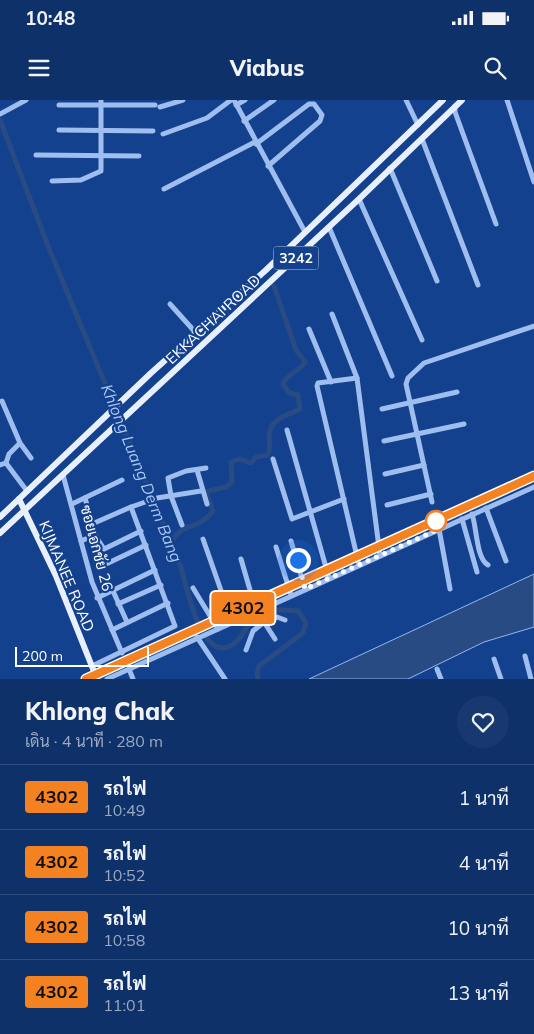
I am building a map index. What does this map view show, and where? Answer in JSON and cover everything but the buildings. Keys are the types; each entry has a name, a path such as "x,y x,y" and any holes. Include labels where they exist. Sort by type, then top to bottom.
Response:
{"main road":[{"name":"EKKACHAI ROAD","path":"0,517 106,416 306,232 443,100"},
{"name":"EKKACHAI ROAD","path":"0,533 359,200 462,100"},
{"name":"KIJMANEE ROAD","path":"19,499 56,576 97,679"}],"street":[{"path":"1,114 26,100"},
{"path":"59,105 101,102 158,106 183,100"},
{"path":"163,134 207,118 234,102 245,100"},
{"path":"244,122 274,100"},
{"path":"406,100 418,125"},
{"path":"507,100 534,182"},
{"path":"52,181 81,180 100,173 102,170 101,102"},
{"path":"234,102 306,232"},
{"path":"164,189 256,143 309,104 314,104 322,115 320,121 268,166"},
{"path":"455,106 455,112 496,224"},
{"path":"59,130 102,132 153,131"},
{"path":"422,139 478,285"},
{"path":"36,155 139,156"},
{"path":"390,168 437,281"},
{"path":"359,200 422,340"},
{"path":"329,227 392,376"},
{"path":"170,304 196,334"},
{"path":"332,314 356,378 380,555"},
{"path":"432,502 406,384 408,378 424,364 534,326"},
{"path":"308,328 331,382"},
{"path":"356,378 317,386 359,564"},
{"path":"382,409 456,392"},
{"path":"2,401 20,443 31,458"},
{"path":"384,441 464,424"},
{"path":"287,430 329,578"},
{"path":"20,443 9,454 3,464 27,491"},
{"path":"274,459 292,519 344,499"},
{"path":"385,474 424,465"},
{"path":"182,525 167,482 169,476 206,468"},
{"path":"197,470 207,504"},
{"name":"ซอยเอกชัย 26","path":"64,475 97,598 122,653"},
{"path":"72,504 122,480"},
{"path":"107,679 359,564 534,487"},
{"path":"92,524 150,500 202,490"},
{"path":"387,505 431,494"},
{"path":"85,498 95,535 104,549 141,531"},
{"path":"92,666 174,629 176,625 131,507"},
{"path":"486,508 506,561"},
{"path":"472,514 477,530 481,556 488,565"},
{"path":"462,519 477,572"},
{"path":"439,529 450,589"},
{"path":"81,541 95,535"},
{"path":"203,539 232,622"},
{"path":"291,541 305,589"},
{"path":"104,565 146,545"},
{"path":"276,547 291,595"},
{"path":"241,558 258,610 275,639"},
{"path":"97,598 156,570"},
{"path":"118,604 161,585"},
{"path":"193,588 218,629"},
{"path":"113,590 127,622"},
{"path":"112,630 168,603"},
{"path":"246,650 253,631 264,622 277,617 285,620"},
{"path":"197,637 224,679"},
{"path":"525,656 531,679"},
{"path":"494,659 500,679"},
{"path":"128,669 133,679"},
{"path":"437,669 441,679"}],"water":[{"path":"534,574 534,627 484,642 408,679 309,679"}],"waterway":[{"name":"Khlong Luang Derm Bang","path":"0,120 48,246 181,567 191,603 202,631 218,647 228,647 241,637 252,619 261,613 277,610 298,611 306,623 303,633 259,666 258,679"},
{"path":"171,543 180,531 201,522 213,511 207,495 208,491 226,487 232,482 231,462 240,459 251,463 256,457 268,455 270,447 269,434 273,424 300,409 298,395 289,393 283,384 287,377 305,362 296,350 274,286"}],"railway":[{"path":"86,679 534,476"}],"train":[{"name":"4302","path":"86,679 534,476"}],"route":[{"path":"298,560 305,589 439,529 436,521"}]}
